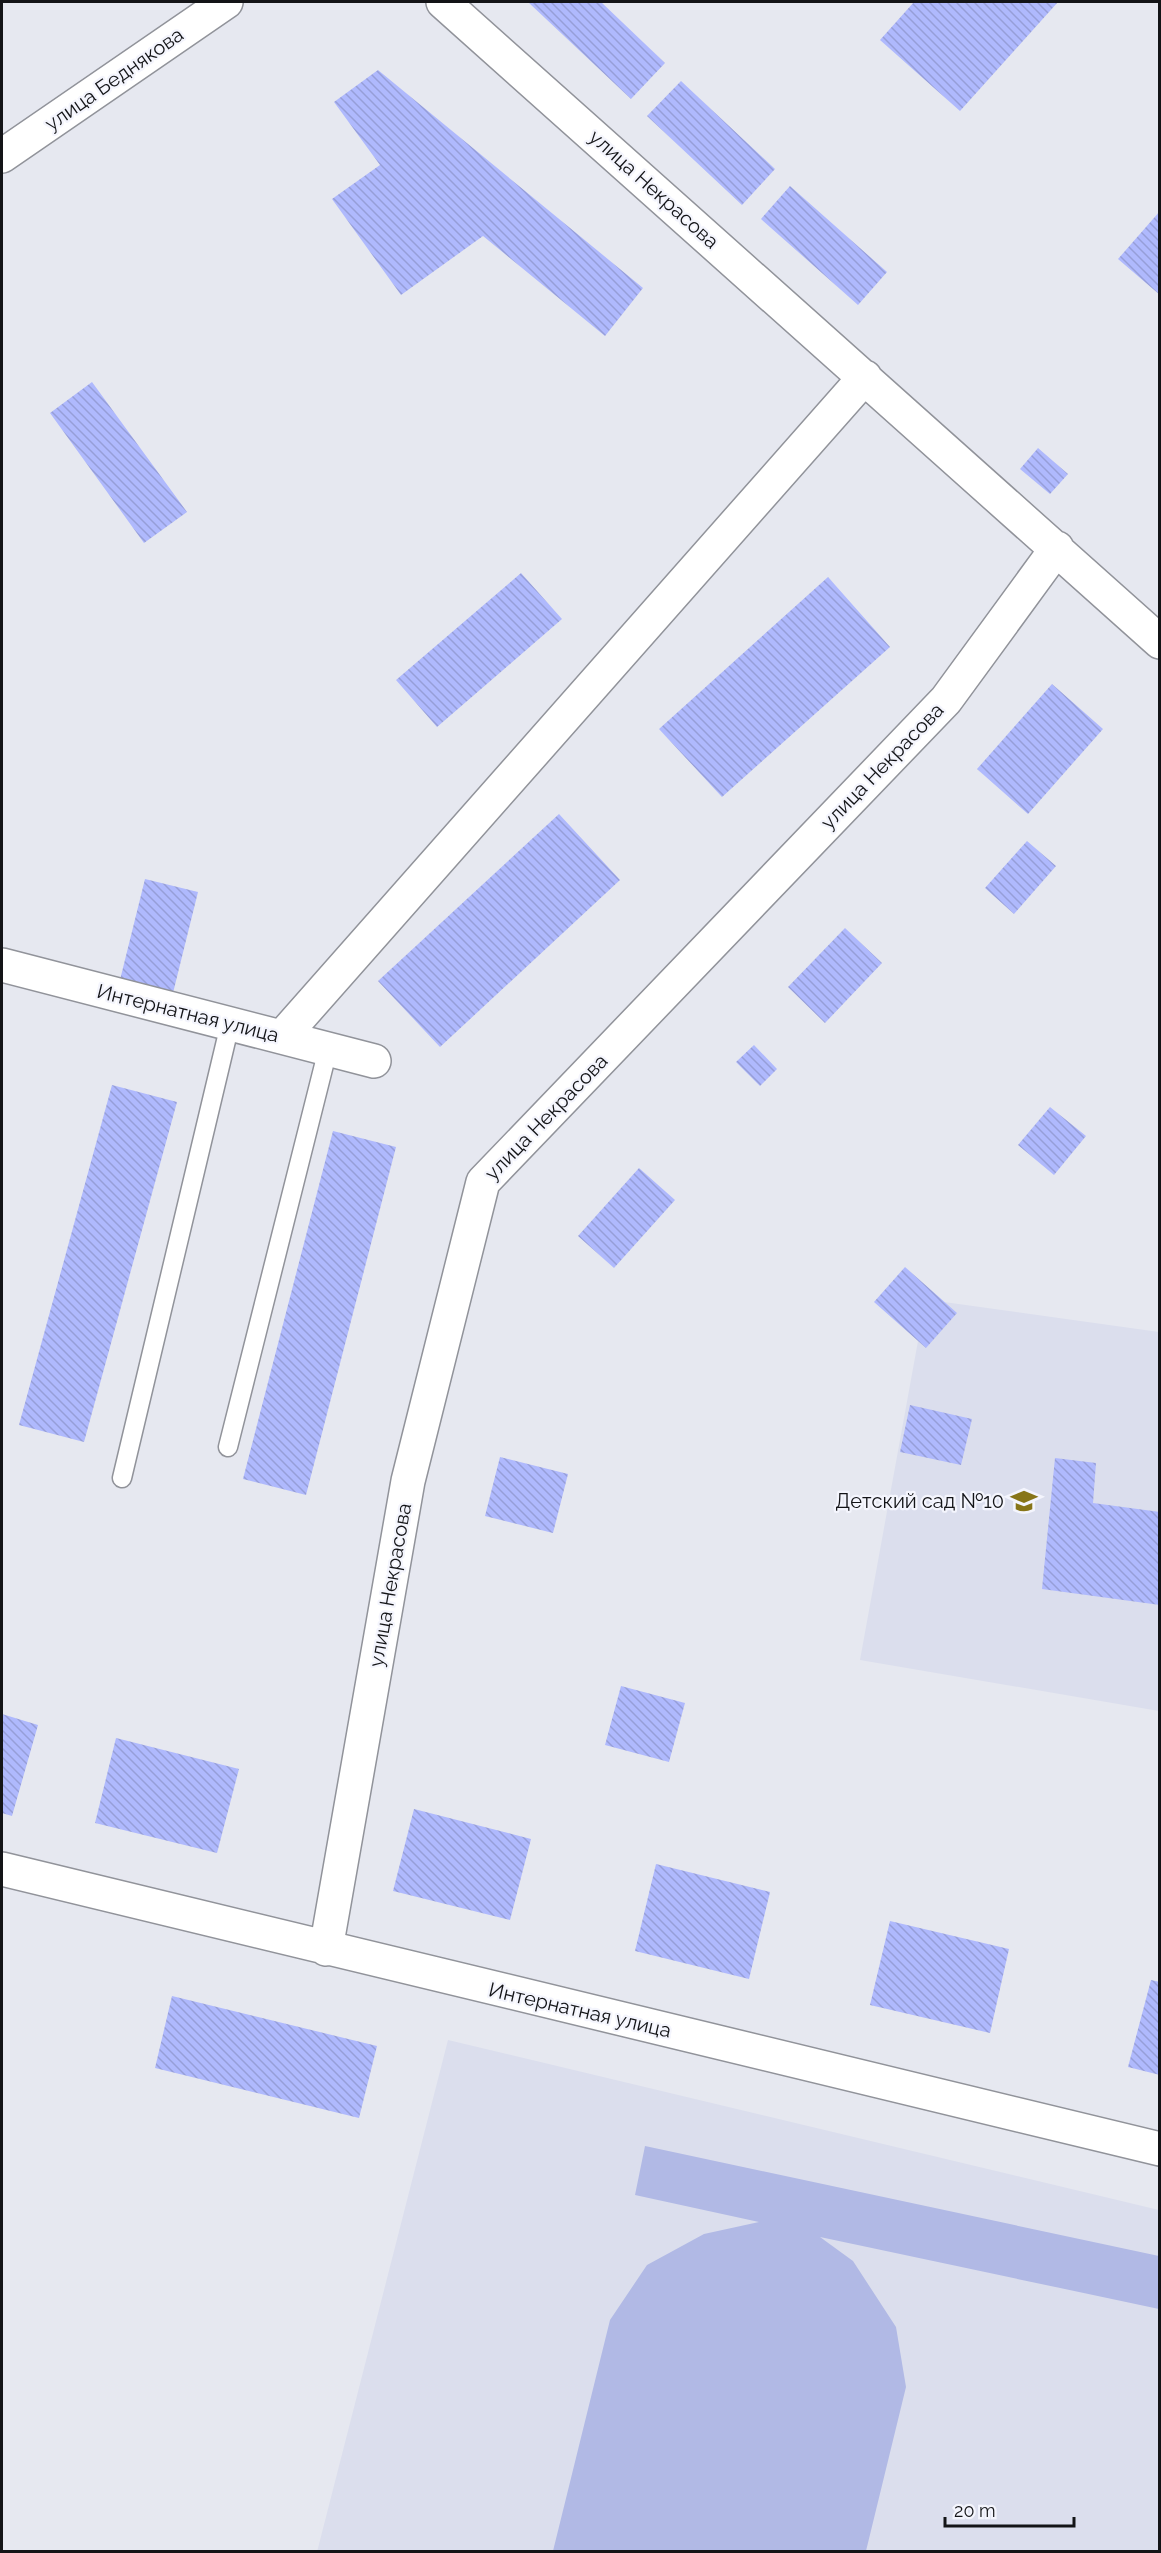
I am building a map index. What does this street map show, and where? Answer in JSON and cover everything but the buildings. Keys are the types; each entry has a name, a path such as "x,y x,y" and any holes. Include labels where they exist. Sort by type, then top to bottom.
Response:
{"street":[{"name":"улица Беднякова","path":"2,156 226,2"},
{"name":"улица Некрасова","path":"444,2 1160,642"},
{"path":"282,1037 865,377"},
{"name":"улица Некрасова","path":"326,1949 408,1481 483,1182 946,700 1057,548"},
{"name":"Интернатная улица","path":"2,965 374,1061"},
{"name":"Интернатная улица","path":"2,1869 1160,2149"}],"lane":[{"path":"122,1478 231,1024"},
{"path":"228,1448 328,1049"}],"shaded area":[{"name":"Детский сад №10","path":"944,1302 1159,1332 1159,1711 860,1660 918,1341"},
{"path":"448,2040 1159,2210 1159,2551 317,2552"},
{"path":"645,2146 1159,2256 1159,2309 820,2237 853,2261 896,2327 906,2387 866,2551 553,2551 610,2320 647,2265 704,2234 759,2222 635,2195"}],"place":[{"name":"Детский сад №10","path":"1024,1501"}]}
